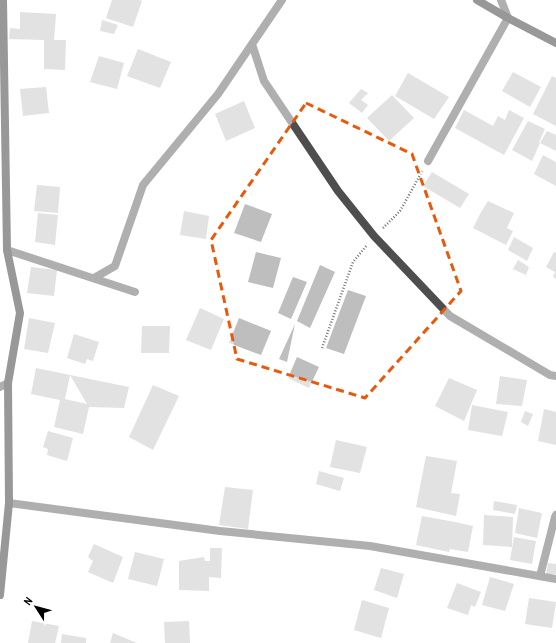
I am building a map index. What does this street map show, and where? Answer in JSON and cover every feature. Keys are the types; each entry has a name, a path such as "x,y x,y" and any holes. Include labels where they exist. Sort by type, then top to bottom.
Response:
{"street":[{"path":"0,595 9,503 4,385 20,313 7,250 3,0"},
{"path":"94,278 115,266 143,184 218,94 282,0"},
{"path":"477,0 556,43"},
{"path":"501,0 508,18"},
{"path":"428,161 508,18"},
{"path":"252,44 264,80 338,191 374,236 450,316 550,374 556,376"},
{"path":"7,250 135,292"},
{"path":"9,503 220,531 370,546 556,579"},
{"path":"540,576 554,517 556,515"}],"path":[{"path":"322,348 353,262 374,236 400,211 428,161"}],"highlighted area":[{"path":"306,103 412,154 461,291 365,398 237,359 211,240"}],"building":[{"path":"112,0 142,1 133,27 106,18"},
{"path":"20,12 56,14 54,40 66,40 65,70 44,69 44,40 9,39 10,28 20,29"},
{"path":"102,20 118,25 114,34 100,31"},
{"path":"138,49 171,62 160,88 127,76"},
{"path":"99,56 124,63 117,89 90,82"},
{"path":"513,72 541,87 530,107 502,91"},
{"path":"408,73 449,97 434,119 395,96"},
{"path":"552,76 556,78 556,126 533,114"},
{"path":"46,87 49,113 23,116 20,89"},
{"path":"361,89 368,93 361,100 368,105 362,113 349,103"},
{"path":"392,95 414,118 389,141 367,118"},
{"path":"244,101 255,128 226,141 215,114"},
{"path":"464,110 493,126 498,116 505,120 509,110 524,118 504,155 455,128"},
{"path":"528,121 545,129 532,161 512,150"},
{"path":"547,131 556,135 556,151 540,143"},
{"path":"543,155 556,162 556,186 534,174"},
{"path":"432,172 469,194 460,208 423,186"},
{"path":"37,185 60,187 58,213 34,211"},
{"path":"488,201 514,213 507,228 513,231 506,245 473,228"},
{"path":"245,204 272,214 261,242 234,233"},
{"path":"184,211 209,216 206,239 180,235"},
{"path":"38,213 58,215 55,245 35,242"},
{"path":"514,237 533,248 527,261 508,250"},
{"path":"256,252 281,258 273,288 248,282"},
{"path":"554,252 556,253 556,279 553,277 555,272 546,267"},
{"path":"518,260 529,267 526,275 513,269"},
{"path":"320,265 335,272 310,328 297,321"},
{"path":"31,267 57,270 54,296 27,293"},
{"path":"293,277 307,282 291,319 278,313"},
{"path":"348,290 366,296 344,354 326,348"},
{"path":"200,308 224,319 211,350 186,340"},
{"path":"29,318 55,323 48,353 24,349"},
{"path":"239,318 271,331 261,355 229,343"},
{"path":"295,324 287,362 279,359"},
{"path":"142,326 170,326 169,353 141,353"},
{"path":"74,334 99,342 93,361 87,359 85,364 67,358"},
{"path":"297,357 319,367 309,388 288,378"},
{"path":"36,368 129,387 124,408 89,407 83,434 54,427 60,400 31,394","holes":["70,375 87,404 65,399"]},
{"path":"500,376 527,380 522,406 496,404"},
{"path":"449,378 477,390 464,421 435,406"},
{"path":"153,385 179,396 153,450 129,437"},
{"path":"472,405 508,412 502,436 468,430"},
{"path":"544,409 556,412 556,445 538,441"},
{"path":"525,411 533,414 528,426 521,422"},
{"path":"48,431 73,438 67,461 47,455 48,449 43,447"},
{"path":"336,440 367,447 360,473 330,467"},
{"path":"426,456 457,461 451,493 460,494 456,516 416,507"},
{"path":"319,471 344,478 340,491 316,484"},
{"path":"225,487 253,490 248,529 219,525"},
{"path":"494,501 517,505 515,514 493,510"},
{"path":"519,508 542,513 537,538 515,533"},
{"path":"484,515 513,517 512,547 483,545"},
{"path":"422,516 473,526 468,552 450,549 449,552 416,545"},
{"path":"514,537 536,541 532,564 510,560"},
{"path":"94,544 123,557 113,583 88,572 93,561 88,557"},
{"path":"210,548 222,548 221,578 209,577 209,591 179,590 179,561 204,557 205,561 210,561"},
{"path":"135,552 164,559 157,586 128,579"},
{"path":"548,563 556,564 556,574 546,575"},
{"path":"381,568 404,574 397,598 374,590"},
{"path":"490,577 514,584 505,611 482,605"},
{"path":"457,583 481,592 475,607 471,605 468,615 447,608"},
{"path":"529,598 556,602 552,628 525,624"},
{"path":"362,600 389,608 381,638 354,630"},
{"path":"32,621 59,626 55,643 28,643"},
{"path":"189,621 190,643 165,643 164,622"},
{"path":"113,633 137,643 110,643"},
{"path":"62,634 86,638 86,643 61,643"}]}
